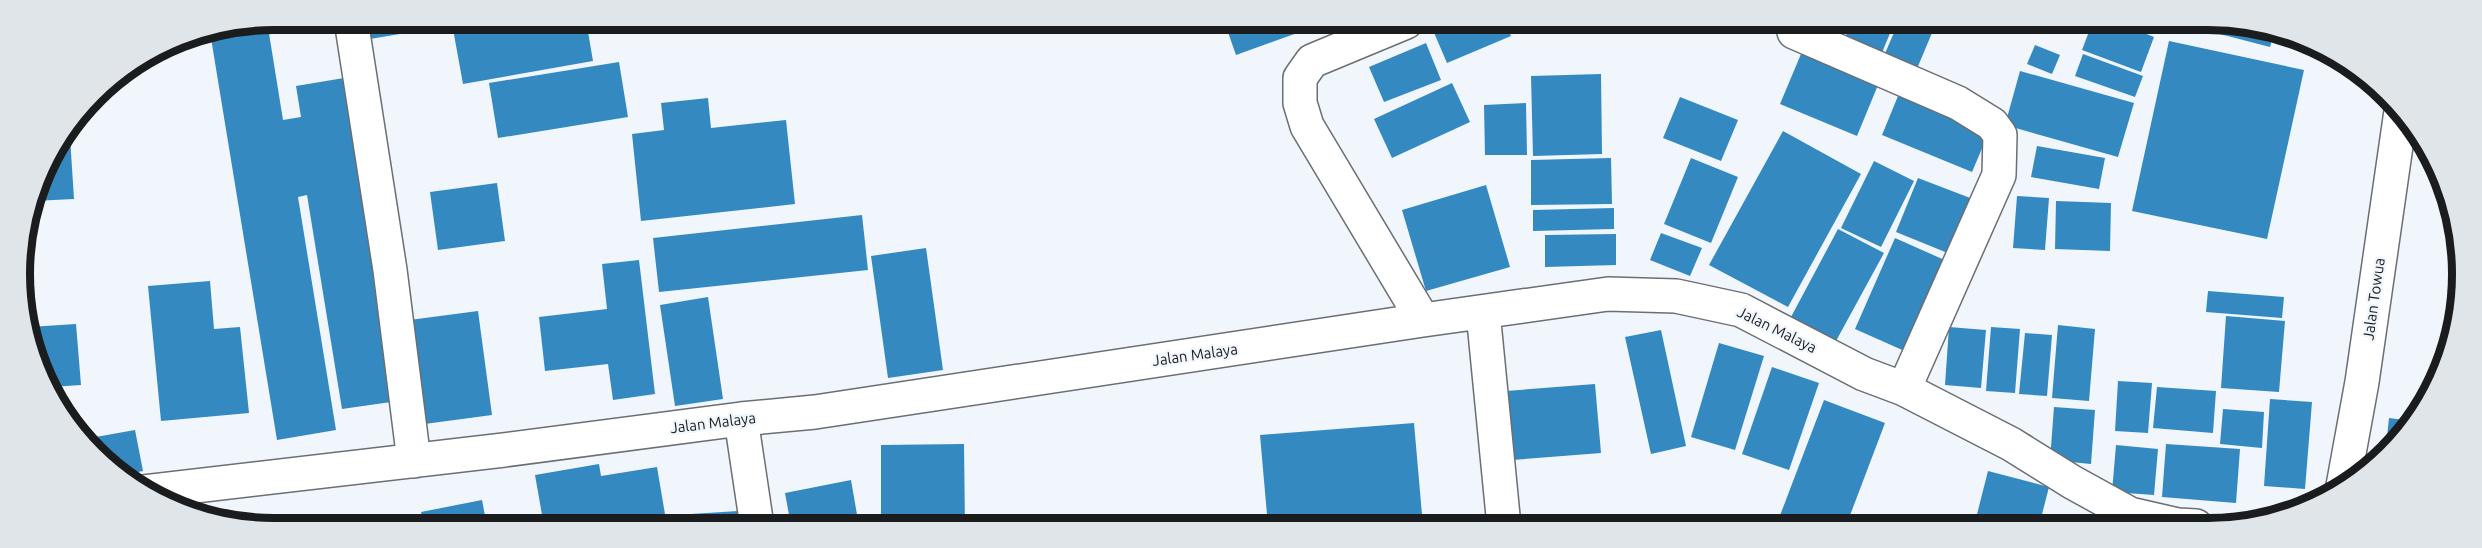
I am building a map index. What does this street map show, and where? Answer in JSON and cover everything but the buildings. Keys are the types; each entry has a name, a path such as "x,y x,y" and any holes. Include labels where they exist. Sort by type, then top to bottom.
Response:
{"street":[{"path":"353,30 390,270 414,461"},
{"path":"1387,30 1312,61 1299,78 1300,103 1307,126 1423,320"},
{"path":"1794,32 1958,103 1992,124 2000,135 1999,175 1904,389"},
{"name":"Jalan Towua","path":"2345,476 2362,382 2399,122"},
{"name":"Jalan Malaya","path":"161,490 827,410 1608,294 1676,296 1741,310 1864,374 1904,389 2011,444 2072,482 2130,514 2147,518"},
{"path":"1483,312 1503,518"},
{"path":"741,419 756,518"}]}
